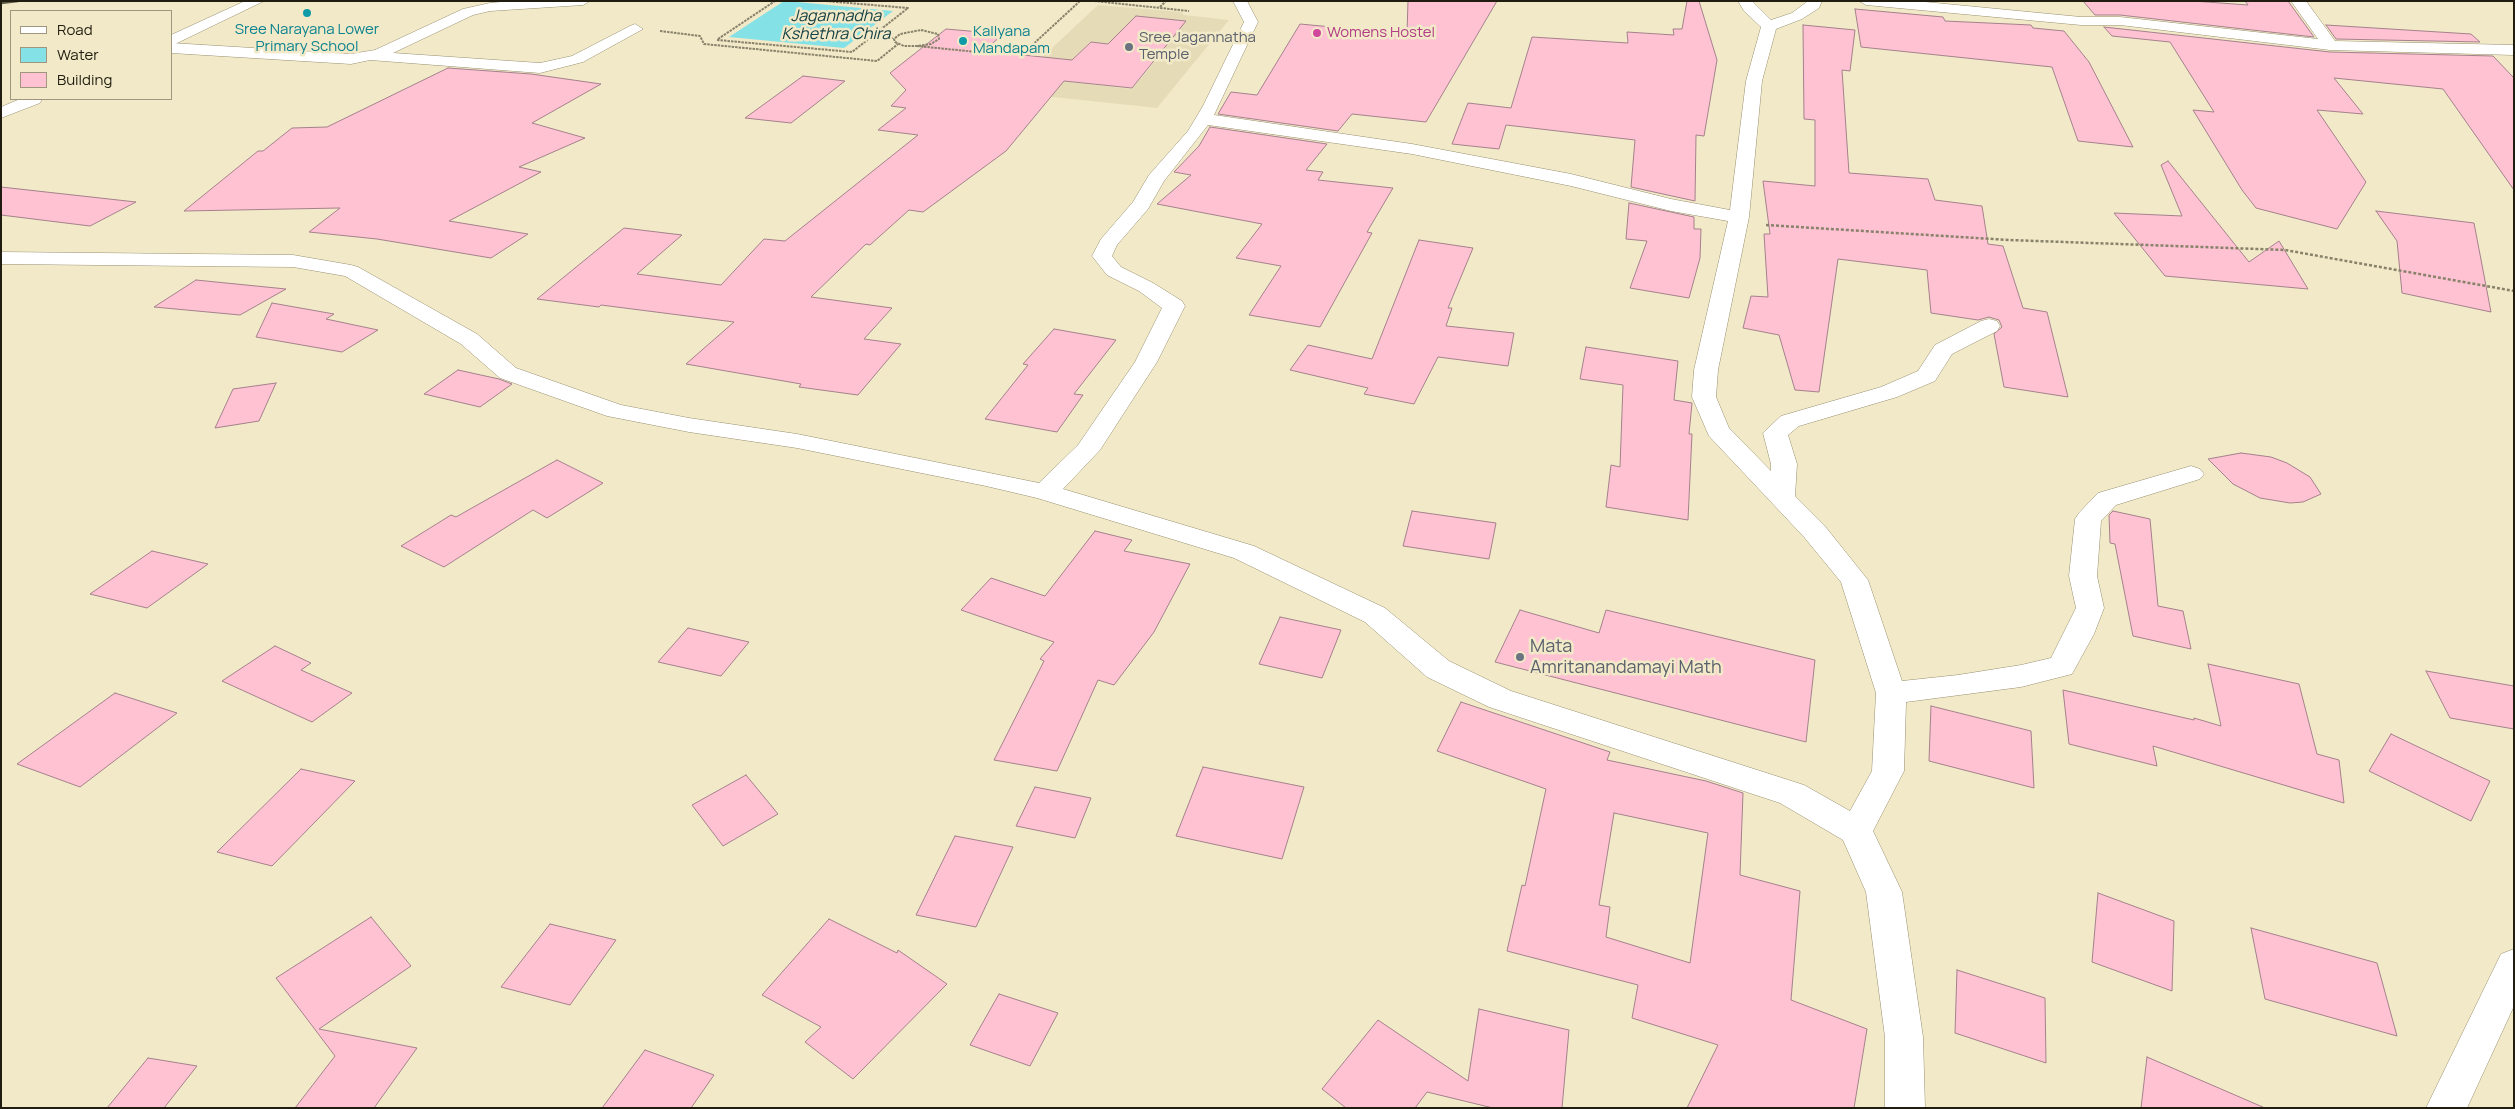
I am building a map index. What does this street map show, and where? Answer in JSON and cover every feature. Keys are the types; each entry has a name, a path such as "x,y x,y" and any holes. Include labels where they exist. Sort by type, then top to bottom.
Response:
{"street":[{"path":"172,40 257,1"},
{"path":"172,48 326,59 351,59 379,54 468,12 490,7 583,1"},
{"path":"1045,492 1087,450 1146,362 1174,306 1146,287 1114,271 1102,256 1108,243 1141,205 1156,179 1195,133 1203,119 1251,22 1240,1"},
{"path":"1745,1 1749,8 1769,26"},
{"path":"1769,26 1797,16 1814,5 1815,1"},
{"path":"1866,1 2098,21 2120,21 2330,45 2514,50"},
{"path":"2298,1 2330,45"},
{"path":"2090,8 2098,21"},
{"path":"1769,26 1754,81 1739,220 1706,370 1704,397 1718,431 1814,531 1854,580 1891,693 1888,770 1856,830"},
{"path":"366,56 540,68 577,59 635,29"},
{"path":"1,112 31,100"},
{"path":"1203,119 1412,149 1571,180 1739,220"},
{"path":"1,258 294,261 351,271 469,339 508,374 616,412 806,442 986,478 1045,492 1244,552 1375,615 1438,669 1500,699 1792,794 1856,830 1884,892 1904,1037 1905,1108"},
{"path":"1782,496 1784,464 1775,434 1790,420 1880,394 1927,376 1943,350 1968,335 1989,326"},
{"path":"1891,693 2021,676 2061,666 2079,634 2090,608 2083,576 2088,519 2107,499 2191,474"},
{"path":"2446,1108 2514,965"}],"path":[{"path":"775,1 717,40 852,52 908,8 825,1"},
{"path":"635,29 700,36 704,44 877,61 898,44 987,53 997,45 1029,48 1080,1"},
{"path":"1094,1 1188,11"},
{"path":"1160,8 1166,1"},
{"path":"872,36 895,38 906,32 921,30 934,32 940,36 931,44 917,46"},
{"path":"895,38 895,42 898,44"},
{"path":"782,52 788,46"},
{"path":"1739,220 2009,240 2285,250 2514,291"}],"sand":[{"path":"1098,5 1181,12 1184,15 1229,20 1157,108 1005,92","holes":["1136,16 1184,21 1174,33 1149,46 1166,48 1132,89 1051,80 1090,42 1116,45 1123,28"]}],"water":[{"name":"Jagannadha Kshethra Chira","path":"784,1 893,11 844,48 729,37"}],"building":[{"path":"1408,1 1497,1 1426,122 1352,114 1338,131 1218,114 1231,92 1257,95 1300,24 1407,34"},
{"path":"1687,1 1699,1 1717,60 1704,136 1696,135 1695,201 1631,187 1635,140 1506,125 1499,149 1452,144 1468,103 1511,108 1532,37 1628,43 1627,32 1674,35 1673,29 1682,29"},
{"path":"2083,1 2193,1 2248,5 2245,1 2288,1 2314,37 2120,15 2095,15"},
{"path":"1855,9 1943,17 1945,21 2031,25 2033,28 2064,31 2089,62 2133,147 2078,141 2052,67 1861,47"},
{"path":"1136,16 1186,21 1132,88 1064,81 1006,151 923,212 909,210 870,245 866,244 811,297 892,308 864,339 901,344 858,395 799,387 801,384 686,364 734,322 537,299 624,228 682,235 637,274 721,285 764,239 785,241 918,135 878,130 906,108 891,106 906,90 890,73 946,29 1003,34 984,51 1072,60 1091,42 1108,44"},
{"path":"1803,25 1855,30 1850,71 1842,70 1849,173 1928,179 1935,200 1982,206 1988,244 2003,246 2023,308 2047,312 2068,397 2004,387 1994,334 2002,327 1999,320 1989,317 1978,320 1931,313 1927,270 1838,259 1819,392 1795,390 1779,335 1743,328 1751,296 1768,297 1764,234 1770,234 1763,181 1815,186 1815,120 1804,119"},
{"path":"2326,25 2471,34 2480,42 2336,39"},
{"path":"2104,27 2330,52 2493,56 2514,78 2514,190 2443,89 2334,78 2363,114 2317,110 2366,182 2337,229 2256,208 2242,190 2193,110 2214,112 2170,42 2112,36"},
{"path":"448,68 531,74 601,84 532,123 585,138 519,167 541,172 449,221 528,234 491,258 377,239 309,232 340,208 184,211 258,151 263,151 292,128 327,127"},
{"path":"803,76 845,81 791,123 745,118"},
{"path":"1210,127 1327,144 1306,170 1323,172 1318,180 1393,188 1367,232 1372,233 1320,327 1249,315 1281,266 1236,258 1262,224 1157,204 1191,175 1174,172 1199,146"},
{"path":"2168,161 2249,262 2279,241 2308,289 2165,276 2114,213 2182,216 2161,165"},
{"path":"1,187 136,202 90,226 1,215"},
{"path":"1629,203 1694,217 1694,229 1701,229 1700,258 1689,298 1630,288 1647,241 1626,239"},
{"path":"2376,211 2474,223 2491,312 2402,293 2397,241"},
{"path":"1419,240 1473,248 1448,308 1452,308 1446,326 1514,333 1508,366 1438,357 1414,404 1364,394 1368,388 1290,370 1308,345 1372,359"},
{"path":"196,280 286,289 240,315 154,307"},
{"path":"272,303 334,314 326,319 378,330 342,352 256,337"},
{"path":"1054,329 1116,340 1074,394 1083,395 1057,432 985,419 1028,365 1023,364"},
{"path":"1586,347 1678,361 1674,400 1692,403 1689,434 1692,434 1688,520 1606,507 1611,465 1620,467 1623,385 1580,379"},
{"path":"458,370 499,379 512,384 480,407 424,394"},
{"path":"276,383 259,421 215,428 233,389"},
{"path":"2241,453 2271,457 2287,463 2310,477 2321,494 2303,502 2290,503 2260,498 2233,484 2208,459"},
{"path":"557,460 603,483 547,518 533,510 444,567 401,546 451,515 456,517"},
{"path":"1412,511 1496,523 1489,559 1403,546"},
{"path":"2113,511 2150,519 2158,606 2183,611 2191,649 2133,636 2115,544 2110,543 2109,515"},
{"path":"1095,531 1132,540 1124,551 1190,564 1154,632 1114,685 1098,680 1057,771 994,760 1044,661 1040,659 1054,642 961,610 991,578 1045,596"},
{"path":"152,551 208,564 147,608 90,594"},
{"path":"1520,610 1599,633 1606,610 1815,660 1806,742 1495,662"},
{"path":"1280,617 1341,630 1322,678 1259,664"},
{"path":"688,628 749,642 721,676 658,662"},
{"path":"275,646 311,663 301,670 352,693 312,722 222,681"},
{"path":"2208,664 2299,684 2317,754 2339,760 2344,803 2153,746 2157,766 2069,744 2063,690 2194,720 2194,718 2221,726"},
{"path":"2426,671 2514,686 2514,729 2450,718"},
{"path":"115,693 177,713 80,787 17,764"},
{"path":"1461,702 1610,752 1607,760 1706,781 1743,793 1740,875 1800,891 1791,1000 1867,1029 1854,1108 1687,1108 1718,1045 1632,1018 1638,985 1507,951 1522,885 1525,886 1546,789 1437,751","holes":["1614,813 1708,833 1690,963 1606,937 1610,907 1599,905"]},
{"path":"1931,706 2031,731 2034,788 1929,761"},
{"path":"2391,734 2490,781 2471,821 2369,771"},
{"path":"1203,767 1304,787 1282,859 1176,836"},
{"path":"301,769 355,781 272,866 217,852"},
{"path":"746,775 778,814 723,846 692,805"},
{"path":"1035,787 1091,798 1075,838 1016,826"},
{"path":"955,836 1013,847 976,927 916,915"},
{"path":"2098,893 2174,921 2172,991 2092,962"},
{"path":"371,917 411,966 319,1029 417,1048 374,1108 295,1108 335,1056 276,978"},
{"path":"829,919 897,953 898,950 947,984 853,1079 805,1042 821,1027 762,995"},
{"path":"550,924 616,940 570,1005 501,987"},
{"path":"2251,928 2377,963 2397,1036 2265,999"},
{"path":"1957,970 2045,998 2046,1063 1955,1033"},
{"path":"999,994 1058,1013 1030,1066 970,1045"},
{"path":"1479,1009 1569,1030 1562,1108 1493,1108 1427,1092 1415,1108 1346,1108 1322,1089 1378,1020 1468,1081"},
{"path":"645,1050 714,1075 691,1108 602,1108"},
{"path":"2147,1057 2265,1108 2141,1108"},
{"path":"148,1058 197,1066 164,1108 107,1108"}],"railway":[{"path":"1,3 18,1"}],"place":[{"name":"Sree Narayana Lower Primary School","path":"307,13"},
{"name":"Womens Hostel","path":"1317,33"},
{"name":"Kallyana Mandapam","path":"963,41"},
{"name":"Sree Jagannatha Temple","path":"1129,47"},
{"name":"Mata Amritanandamayi Math","path":"1520,657"}]}
